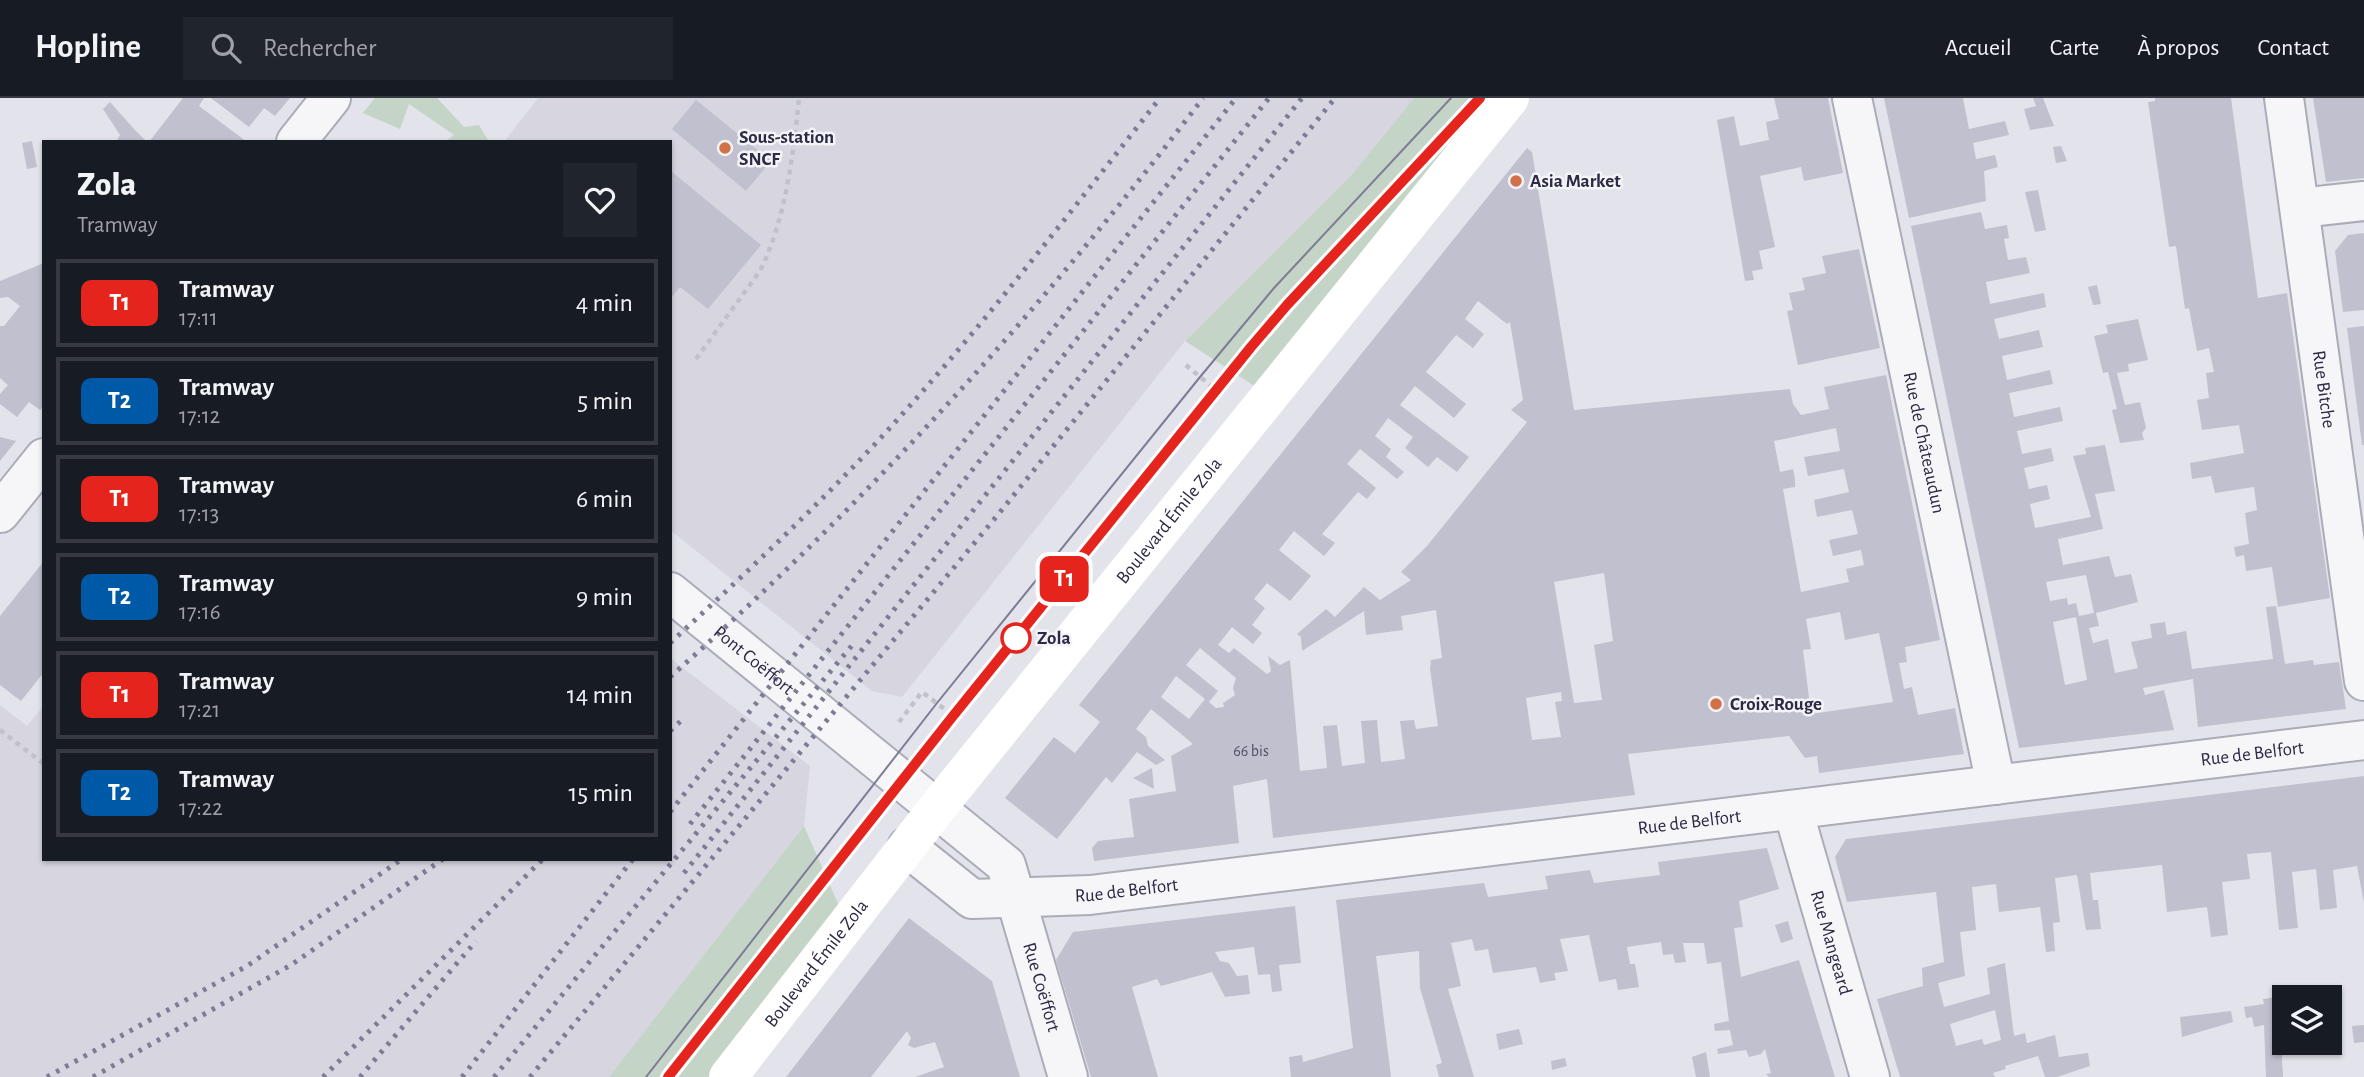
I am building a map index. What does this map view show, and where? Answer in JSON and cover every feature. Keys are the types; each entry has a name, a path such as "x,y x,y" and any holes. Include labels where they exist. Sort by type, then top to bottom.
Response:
{"main road":[{"name":"Boulevard Émile Zola","path":"728,1077 937,808 1510,98"}],"street":[{"path":"298,140 331,98"},
{"name":"Rue de Châteaudun","path":"1852,98 1996,785"},
{"name":"Rue Bitche","path":"2284,98 2364,681"},
{"path":"2300,208 2364,201"},
{"path":"0,513 42,460"},
{"name":"Pont Coëffort","path":"672,594 937,808"},
{"name":"Rue de Belfort","path":"907,847 972,899 1090,895 2364,740"},
{"name":"Rue Coëffort","path":"937,808 1006,865 1068,1077"},
{"name":"Rue Mangeard","path":"1793,810 1870,1077"}],"path":[{"path":"696,359 760,271 767,257 791,169 799,98"},
{"path":"891,731 922,692"},
{"path":"0,730 42,762"}],"shaded area":[{"path":"538,98 1414,98 1353,173 1185,341 902,697 872,691 672,532 672,140 506,140"},
{"path":"672,660 810,766 804,826 609,1077 0,1077 0,705 27,726 42,707 42,861 672,861"}],"green space":[{"path":"375,98 437,98 464,127 479,125 488,140 447,140 454,135 409,104 400,129 363,113"},
{"path":"1414,98 1493,98 1256,387 1185,341 1353,173"},
{"path":"804,826 847,924 728,1077 609,1077"}],"building":[{"path":"183,98 204,98 199,106 244,140 151,140"},
{"path":"211,98 290,98 275,116 264,108 249,127"},
{"path":"1774,98 1828,98 1843,173 1804,181 1801,167 1760,176 1775,247 1759,251 1763,269 1752,271 1754,280 1745,281 1717,120 1734,116 1740,146 1769,140 1766,122 1779,119"},
{"path":"1884,98 1963,98 1969,129 2005,121 2009,135 1973,143 1976,159 1995,155 1998,167 1984,171 1986,201 1909,218"},
{"path":"2033,98 2043,98 2054,126 2030,130 2024,109 2036,106"},
{"path":"2155,98 2231,98 2258,298 2287,293 2330,598 2278,607 2272,567 2246,571 2244,555 2236,557 2234,547 2249,544 2245,513 2257,510 2254,487 2215,493 2211,476 2192,479 2190,463 2244,453 2239,425 2202,430 2197,400 2209,398 2206,373 2214,372 2209,348 2197,351 2189,308 2185,309 2176,246 2169,247 2148,102 2155,101"},
{"path":"2313,98 2364,98 2364,178 2326,182"},
{"name":"Sous-station SNCF","path":"696,100 771,161 746,191 672,129"},
{"path":"110,102 145,140 117,140 120,135 103,109"},
{"path":"32,141 37,167 27,169 22,143"},
{"path":"2061,146 2067,161 2056,163 2053,147"},
{"path":"1527,148 1532,152 1574,410 1790,389 1793,404 1801,415 1829,409 1824,387 1886,375 1940,640 1905,647 1907,662 1899,663 1904,689 1912,687 1918,715 1955,708 1964,754 1819,773 1817,756 1805,758 1789,736 1628,754 1635,795 1273,838 1267,779 1233,786 1239,843 1094,861 1092,848 1098,841 1134,837 1129,799 1176,791 1171,756 1193,744 1151,709 1136,729 1146,737 1148,746 1165,760 1156,765 1137,752 1112,783 1106,777 1057,839 1005,798 1054,737 1075,753 1100,722 1079,705","holes":["1478,301 1507,324 1510,322 1523,400 1511,410 1527,422 1427,546 1401,572 1411,580 1380,600 1364,587 1335,617 1326,609 1297,634 1301,637 1302,651 1364,611 1366,635 1403,630 1401,616 1436,610 1442,658 1431,660 1430,669 1438,726 1416,729 1414,720 1400,721 1405,759 1381,762 1377,720 1361,721 1365,763 1342,766 1337,725 1323,726 1327,768 1300,771 1290,660 1280,665 1268,656 1271,671 1267,674 1234,648 1229,653 1218,645 1232,627 1253,644 1262,633 1252,625 1265,608 1254,599 1267,583 1290,601 1311,576 1279,550 1294,531 1324,556 1335,543 1322,534 1358,492 1367,499 1376,488 1347,464 1360,449 1397,479 1404,472 1386,457 1391,449 1375,436 1388,418 1413,437 1405,448 1428,467 1437,457 1457,472 1469,457 1400,405 1415,386 1454,418 1466,404 1426,372 1456,335 1473,348 1484,334 1465,319","1836,428 1840,451 1804,457 1808,476 1844,469 1849,492 1814,500 1817,517 1852,510 1858,534 1829,540 1833,556 1861,550 1864,565 1846,569 1849,582 1801,592 1783,489 1795,487 1795,479 1793,469 1780,472 1774,441","1604,573 1613,641 1594,645 1602,700 1574,703 1554,582","1840,612 1845,640 1879,633 1893,702 1811,714 1803,650 1811,649 1806,619","1200,648 1236,678 1233,688 1235,695 1223,703 1224,707 1216,708 1209,702 1218,691 1186,665","1176,676 1205,699 1189,719 1161,697","1561,692 1562,701 1555,702 1561,737 1532,740 1526,698"]},
{"path":"672,172 761,245 708,309 680,287 672,297"},
{"path":"2038,190 2046,230 2035,232 2025,192"},
{"path":"1981,212 1985,229 2007,225 2009,238 2004,239 2008,260 2026,257 2030,273 1986,282 1990,304 2044,293 2046,307 1994,319 1999,339 2039,330 2043,347 2002,356 2007,380 2050,370 2053,384 2009,393 2014,417 2060,407 2063,421 2017,431 2022,454 2051,448 2054,461 2024,468 2029,489 2047,485 2050,499 2030,504 2035,528 2091,517 2073,456 2086,454 2085,448 2105,445 2115,491 2095,494 2103,529 2058,539 2063,565 2109,556 2115,577 2131,574 2138,602 2096,613 2099,626 2089,628 2093,643 2108,639 2115,673 2138,668 2131,642 2152,638 2150,624 2165,622 2167,635 2186,631 2192,669 2273,659 2266,607 2276,606 2285,664 2313,660 2314,665 2339,662 2346,709 2198,727 2193,679 2143,688 2145,695 2164,690 2174,730 2019,748 1911,226","holes":["2086,575 2094,613 2079,616 2076,603 2068,605 2067,598 2050,601 2046,582","2076,617 2087,680 2065,685 2053,622"]},
{"path":"2364,233 2364,310 2343,312 2335,251 2348,235"},
{"path":"1859,249 1880,348 1798,365 1787,311 1793,310 1789,293 1805,290 1802,278 1826,273 1822,256"},
{"path":"42,264 42,408 40,410 29,402 17,417 0,404 0,394 8,385 0,378 0,326 4,326 20,306 8,297 0,298 0,281"},
{"path":"2097,285 2101,304 2093,305 2088,287"},
{"path":"2138,319 2148,360 2128,364 2129,371 2117,373 2125,405 2140,402 2146,428 2142,433 2144,440 2120,443 2112,410 2117,409 2108,372 2103,373 2094,336 2108,333 2106,325"},
{"path":"2364,326 2364,445 2362,445 2347,328"},
{"path":"0,437 16,441 0,461"},
{"path":"42,564 42,675 21,701 0,685 0,616"},
{"path":"1152,768 1154,789 1133,778"},
{"path":"2364,776 2364,903 2357,866 2333,870 2337,908 2320,910 2316,869 2292,872 2298,928 2279,930 2271,852 2247,854 2250,879 2222,882 2228,935 2211,937 2207,907 2167,912 2162,865 2090,873 2093,900 2098,900 2101,929 2086,930 2077,875 2055,878 2060,922 2053,923 2055,951 2046,952 2040,907 1999,912 1996,884 1972,887 1976,930 1960,932 1965,976 1938,983 1944,1007 1990,994 1987,968 2005,963 2014,1036 2025,1033 2027,1043 2055,1035 2059,1057 2088,1053 2090,1066 2057,1077 2045,1077 2038,1056 2005,1066 2006,1069 1993,1073 1995,1077 1900,1077 1877,999 1923,986 1922,968 1944,962 1936,892 1847,902 1835,857 1846,839","holes":["1995,1010 2001,1040 1984,1045 1982,1039 1956,1046 1950,1024"]},
{"path":"1767,848 1779,889 1739,901 1743,927 1734,928 1741,977 1799,960 1835,1077 1769,1077 1766,1074 1771,1073 1765,1049 1761,1054 1749,1057 1746,1050 1718,1054 1717,1049 1733,1045 1730,1030 1715,1031 1714,1024 1729,1021 1721,962 1707,964 1704,943 1683,943 1686,962 1675,963 1673,954 1663,955 1661,942 1627,947 1630,964 1635,964 1639,987 1618,990 1616,979 1599,982 1589,935 1560,939 1568,971 1554,973 1556,980 1540,983 1536,967 1493,973 1488,949 1475,951 1472,939 1451,943 1461,986 1448,989 1474,1077 1439,1077 1436,1065 1442,1063 1420,988 1419,951 1376,956 1391,1077 1291,1077 1289,1057 1302,1055 1303,1062 1353,1048 1336,900 1484,883 1488,897 1548,889 1545,876 1590,870 1594,883 1660,875 1658,862"},
{"path":"1295,906 1301,963 1279,965 1282,991 1272,992 1270,974 1258,975 1254,947 1215,952 1220,961 1229,963 1237,976 1248,975 1250,994 1225,997 1212,972 1161,986 1157,979 1132,987 1158,1077 1091,1077 1056,960 1073,932"},
{"path":"909,918 992,981 1020,1077 915,1077 944,1067 935,1042 914,1048 908,1045 911,1038 907,1031 871,1077 786,1077"},
{"path":"1788,921 1793,939 1781,943 1775,925"},
{"path":"2272,998 2272,1055 2282,1055 2283,1077 2266,1077 2264,1025 2254,1027 2252,1017 2246,1018 2244,1007 2264,1004 2263,999"},
{"path":"2231,1011 2233,1022 2182,1037 2180,1017"},
{"path":"2364,1025 2364,1042 2354,1043 2352,1026"},
{"path":"1519,1029 1523,1044 1499,1050 1496,1034"},
{"path":"1706,1052 1710,1077 1696,1077 1692,1057"},
{"path":"1565,1058 1567,1066 1552,1070 1551,1061"}],"tram line":[{"path":"646,1077 937,703 1200,377 1274,288 1451,98"},
{"path":"668,1077 953,716 1287,305 1480,98"},
{"name":"T1","path":"668,1077 953,716 1251,347 1480,98"}],"railway":[{"path":"672,641 801,520 913,402 1021,274 1160,98"},
{"path":"672,675 814,543 951,401 1080,252 1203,98"},
{"path":"672,809 1236,98"},
{"path":"690,824 1269,98"},
{"path":"684,873 1302,98"},
{"path":"530,1077 996,517 1335,98"},
{"path":"494,1077 854,643"},
{"path":"672,729 684,718"},
{"path":"47,1077 247,966 399,861"},
{"path":"93,1077 291,965 440,861"},
{"path":"323,1077 541,861"},
{"path":"462,1077 631,861"},
{"path":"360,1077 476,941"}],"place":[{"name":"Sous-station SNCF","path":"725,148"},
{"name":"Asia Market","path":"1516,181"},
{"name":"Zola","path":"1016,638"},
{"name":"Croix-Rouge","path":"1716,704"}]}
